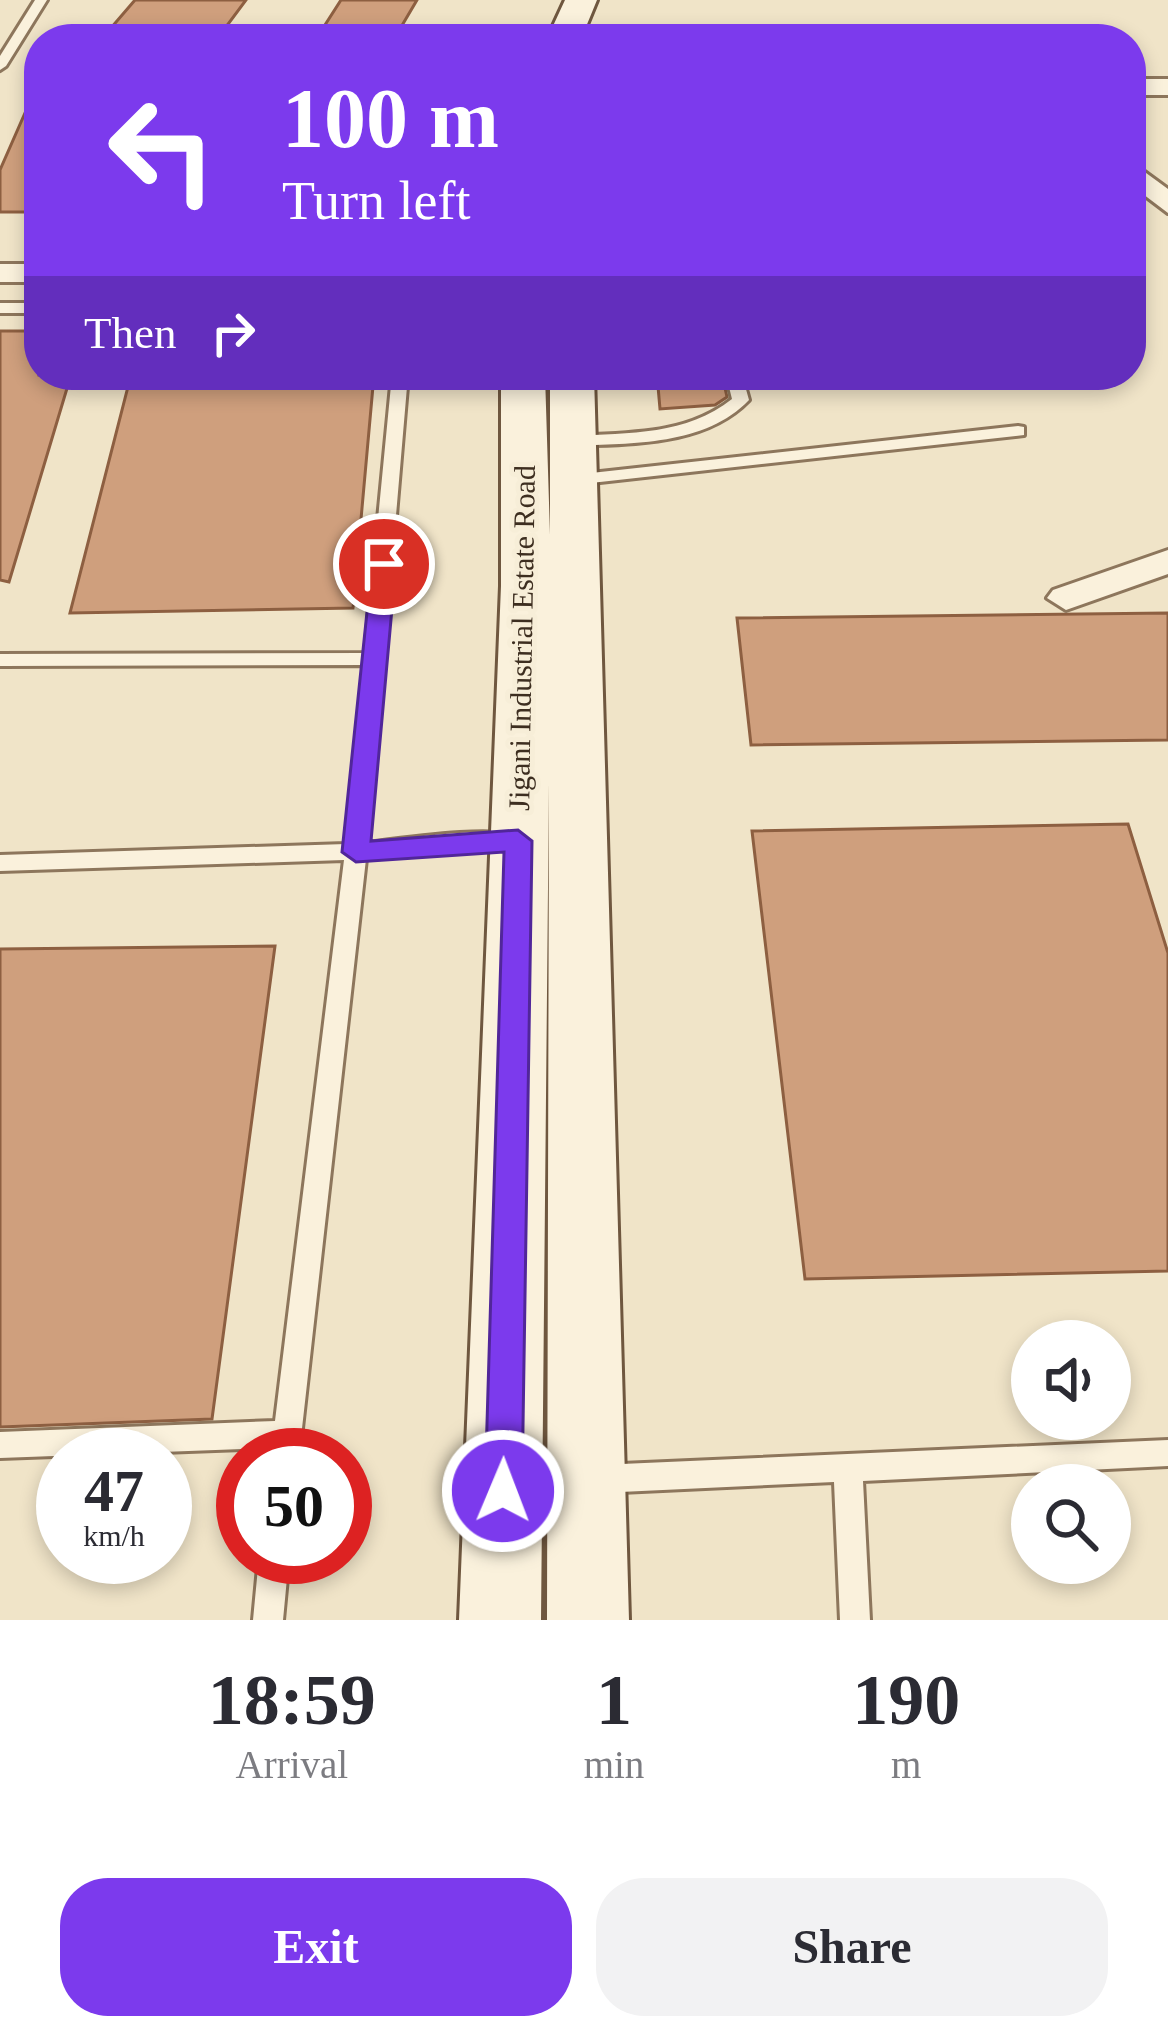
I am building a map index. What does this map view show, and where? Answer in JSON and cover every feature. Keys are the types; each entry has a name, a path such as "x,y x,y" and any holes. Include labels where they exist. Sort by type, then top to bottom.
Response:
{"main road":[{"name":"Jigani Industrial Estate Road","path":"500,1620 526,586 523,390"},
{"name":"Jigani Industrial Estate Road","path":"572,390 588,1620"}],"street":[{"path":"1066,598 1168,561"}],"lane":[{"path":"0,66 24,27"},
{"path":"288,1428 356,852 399,390"},
{"path":"573,460 725,416 741,400 738,390"},
{"path":"573,460 1018,431"},
{"path":"0,660 375,659"},
{"path":"0,863 356,852 518,841"},
{"path":"0,1445 216,1444"},
{"path":"586,1480 848,1472 1168,1453"},
{"path":"848,1472 855,1620"},
{"path":"268,1620 271,1584"}],"building":[{"path":"135,0 246,0 228,24 114,24"},
{"path":"341,0 417,0 403,24 326,24"},
{"path":"24,115 24,212 0,212 0,170"},
{"path":"0,331 24,331 24,390 67,390 9,582 0,580"},
{"path":"127,390 373,390 353,608 70,613"},
{"path":"658,390 725,390 727,397 715,405 660,409"},
{"path":"1168,613 1168,740 751,745 737,618"},
{"path":"1128,824 1168,953 1168,1271 805,1279 752,831"},
{"path":"275,946 212,1419 0,1427 0,949"}],"route":[{"path":"384,564 356,852 455,841 518,841 503,1491"}]}
